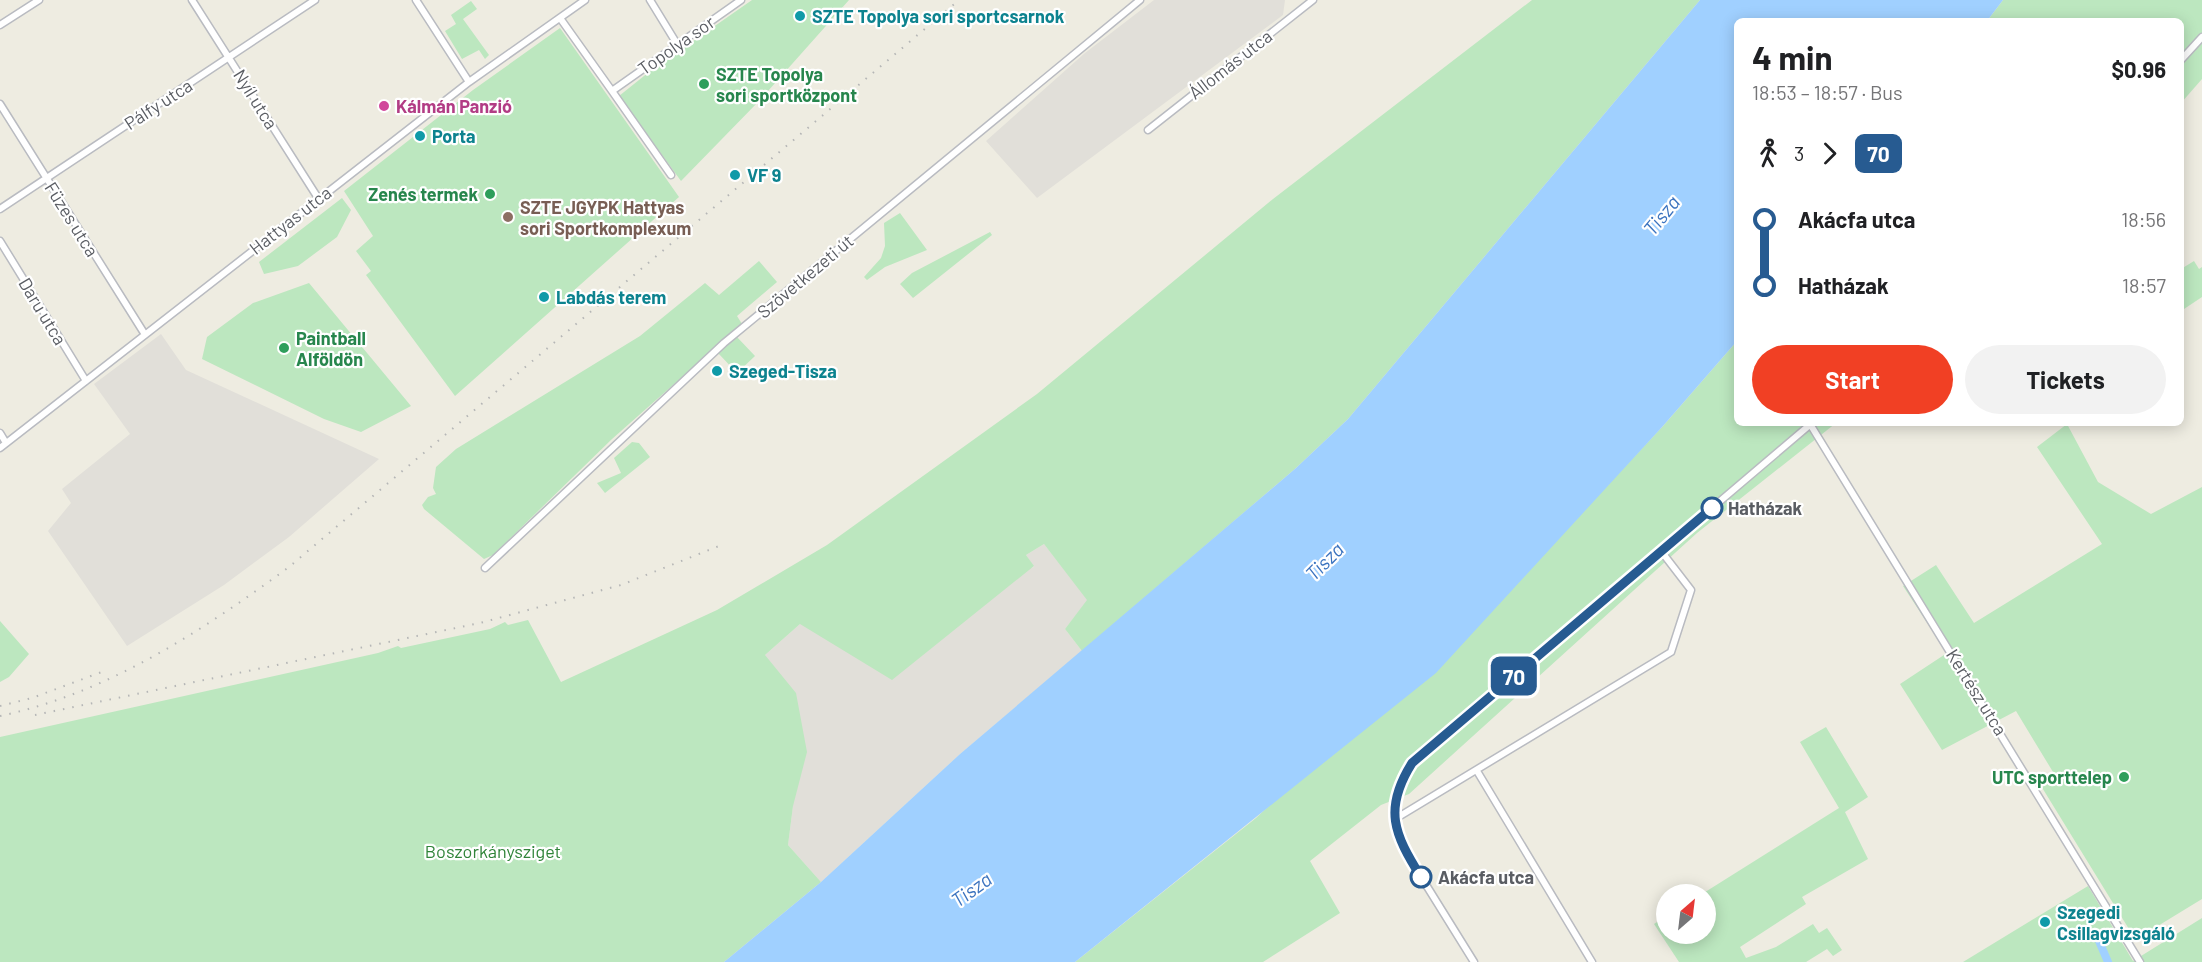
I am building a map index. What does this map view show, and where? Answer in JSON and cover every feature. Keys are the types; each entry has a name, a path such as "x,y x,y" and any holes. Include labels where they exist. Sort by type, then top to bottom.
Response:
{"street":[{"path":"0,24 39,0"},
{"name":"Nyíl utca","path":"192,0 318,198"},
{"name":"Pálfy utca","path":"0,209 315,0"},
{"path":"416,0 469,82"},
{"name":"Hattyas utca","path":"0,448 144,333 469,82 585,0"},
{"path":"650,0 677,44"},
{"name":"Topolya sor","path":"612,92 741,0"},
{"name":"Szövetkezeti út","path":"486,568 724,343 1140,0"},
{"path":"1297,0 1303,8"},
{"name":"Állomás utca","path":"1148,130 1313,0"},
{"path":"561,18 671,175"},
{"path":"2184,57 2202,37"},
{"name":"Füzes utca","path":"0,104 144,333"},
{"name":"Daru utca","path":"0,241 86,381"},
{"path":"1474,962 1400,843 1395,819 1398,791 1412,763 1809,426"},
{"name":"Kertész utca","path":"1812,426 2140,962"},
{"path":"0,433 6,443"},
{"path":"1395,819 1671,652 1691,590 1661,551"},
{"path":"1477,771 1592,962"}],"shaded area":[{"path":"1154,0 1285,0 1283,15 1037,198 986,141 1085,53"},
{"path":"161,334 186,370 379,459 289,537 224,585 127,646 48,531 71,503 62,489 130,434 94,384"},
{"path":"1044,544 1088,600 1065,629 1082,651 960,754 821,882 788,845 793,806 765,655 800,624 1034,567 1026,555"}],"green space":[{"name":"SZTE Topolya sori sportközpont","path":"752,0 849,0 759,101 681,181 619,96 649,72"},
{"name":"Boszorkánysziget","path":"1532,0 1700,0 1348,419 1296,468 1082,651 1065,629 1087,600 1044,544 1026,555 1034,566 892,680 800,624 765,655 796,693 807,752 793,806 788,845 821,882 724,962 0,962 0,737 378,653 398,646 401,648 490,629 505,622 508,625 528,620 561,682 717,610 827,545 1037,394 1273,199"},
{"path":"2003,0 2202,0 2202,79 2184,100 2184,18 1989,18"},
{"path":"471,1 477,9 463,19 489,55 485,59 479,50 462,59 445,31 456,24 451,15"},
{"name":"SZTE JGYPK Hattyas sori Sportkomplexum","path":"560,28 679,197 455,396 366,275 371,271 356,251 373,236 344,191 473,90"},
{"path":"342,198 351,210 337,237 298,266 264,274 259,262"},
{"path":"900,213 927,250 885,267 867,280 864,277 881,258 885,246 884,223"},
{"path":"990,232 992,235 913,298 900,284 912,273"},
{"path":"759,261 777,282 737,316 742,324 612,439 493,555 484,559 424,509 422,505 428,497 436,494 433,488 436,467 456,449 640,336 705,283 719,295"},
{"path":"2194,261 2199,269 2202,267 2202,297 2184,309 2184,267"},
{"name":"Paintball Alföldön","path":"309,283 411,406 361,432 324,419 202,359 207,337 253,303"},
{"path":"737,337 755,356 737,373 718,353"},
{"path":"1734,344 1734,426 1832,426 1697,533 1409,794 1381,805 1310,861 1340,913 1263,962 1075,962 1256,818 1587,507 1663,426"},
{"path":"2064,426 2068,426 2098,482 2151,514 2202,487 2202,899 2143,935 2132,934 2038,781 2053,772 2016,711 1942,750 1900,684 1947,653 1903,586 1936,565 1974,623 2102,544 2037,447"},
{"path":"632,442 639,443 650,457 605,493 597,483 621,473 614,458"},
{"path":"0,621 29,654 9,677 0,682"},
{"path":"1826,727 1868,797 1845,812 1868,859 1802,897 1806,904 1740,947 1746,958 1776,947 1813,924 1819,933 1827,928 1842,950 1833,956 1827,949 1806,962 1679,962 1667,944 1716,944 1716,885 1839,808 1800,742"},
{"path":"2088,886 2133,961 2202,918 2202,962 1963,962"}],"water":[{"name":"Tisza","path":"1700,0 2003,0 1989,18 1734,18 1734,344 1663,426 1436,673 1075,962 724,962 821,882 960,754 1296,468 1348,419"}],"waterway":[{"path":"2099,941 2108,962"}],"railway":[{"path":"0,716 40,706 116,676 188,636 289,567 959,0"},
{"path":"35,715 480,623 621,585 724,544"},
{"path":"0,706 32,698 107,670"}],"bus line":[{"name":"70","path":"1421,877 1400,843 1395,819 1398,791 1412,763 1712,508"}],"place":[{"name":"SZTE Topolya sori sportcsarnok","path":"800,16"},
{"name":"SZTE Topolya sori sportközpont","path":"704,84"},
{"name":"Kálmán Panzió","path":"384,106"},
{"name":"Porta","path":"420,136"},
{"name":"VF 9","path":"735,175"},
{"name":"Zenés termek","path":"490,194"},
{"name":"SZTE JGYPK Hattyas sori Sportkomplexum","path":"508,217"},
{"name":"Labdás terem","path":"544,297"},
{"name":"Paintball Alföldön","path":"284,348"},
{"name":"Szeged-Tisza","path":"717,371"},
{"name":"Hatházak","path":"1712,508"},
{"name":"UTC sporttelep","path":"2124,777"},
{"name":"Akácfa utca","path":"1421,877"},
{"name":"Szegedi Csillagvizsgáló","path":"2045,922"}]}
